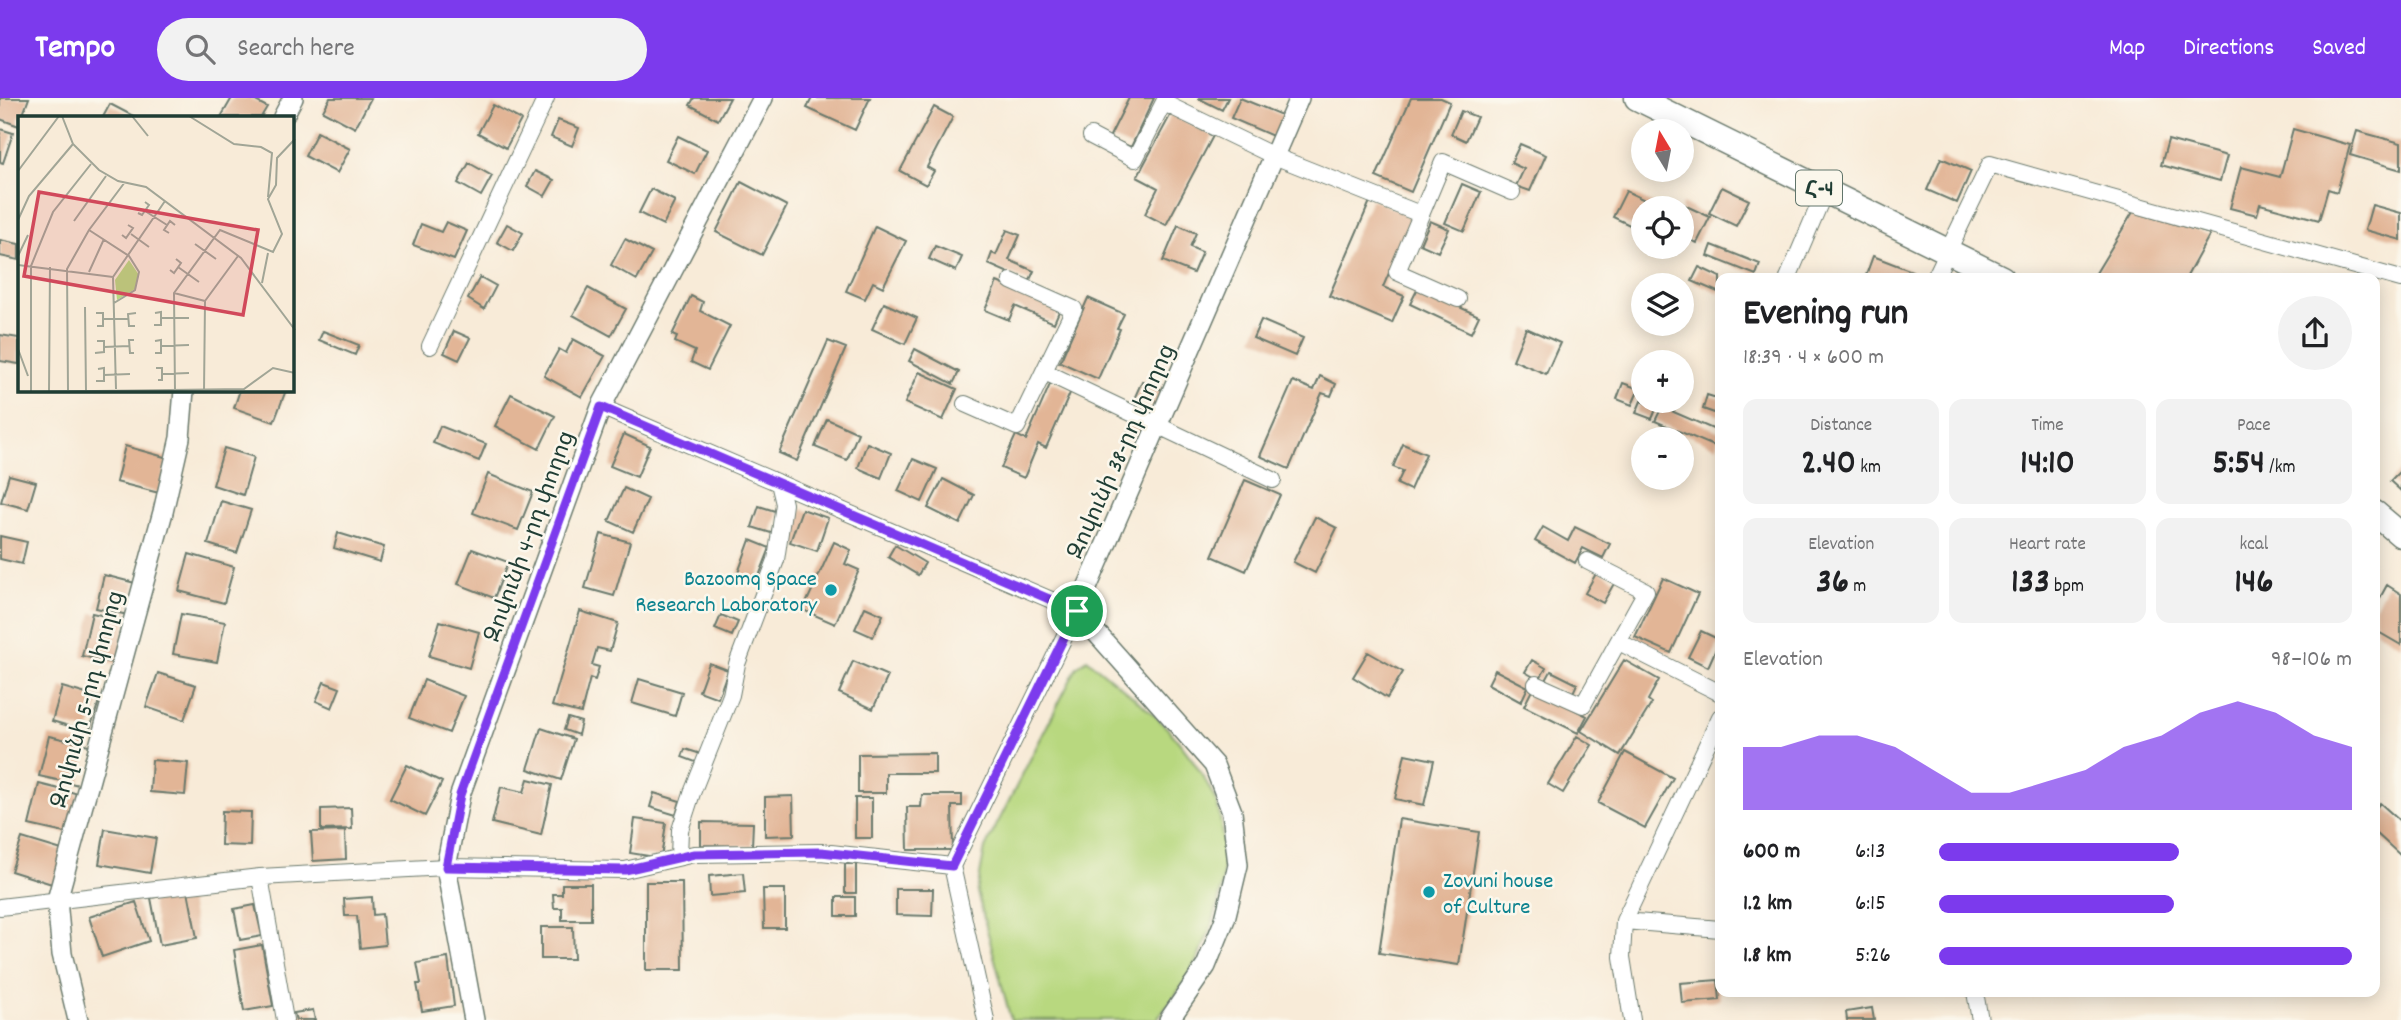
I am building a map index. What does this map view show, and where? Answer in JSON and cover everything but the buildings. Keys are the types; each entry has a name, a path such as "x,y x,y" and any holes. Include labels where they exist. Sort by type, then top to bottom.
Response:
{"main road":[{"name":"Հ-4","path":"1637,98 1992,273"},
{"path":"2380,517 2401,535"}],"street":[{"path":"284,116 293,98"},
{"path":"430,346 546,98"},
{"name":"Զովունի 4-րդ փողոց","path":"474,1020 446,867 460,795 601,407 763,98"},
{"name":"Զովունի 38-րդ փողոց","path":"952,866 1077,611 1299,98"},
{"path":"1091,136 1135,159 1165,100 1275,156 1420,214"},
{"path":"1458,299 1397,272 1444,162 1512,192"},
{"path":"1938,273 1990,164 2380,273"},
{"path":"1790,273 1825,191"},
{"path":"2380,273 2401,279"},
{"path":"965,404 1017,427 1073,309 1011,281"},
{"path":"1045,372 1273,480"},
{"name":"Զովունի 5-րդ փողոց","path":"78,1020 62,954 57,900 163,512 180,438 184,392"},
{"path":"601,407 1077,611 1214,765 1232,812 1238,864 1225,919 1206,966 1169,1020"},
{"path":"679,857 680,830 692,793 731,695 737,664 776,560 784,505 779,483"},
{"path":"1536,684 1583,705 1646,591 1587,561"},
{"path":"1619,642 1715,690"},
{"path":"1632,1020 1622,957 1624,921 1715,728"},
{"path":"0,907 260,877 446,867 625,870 694,854 821,852 952,866 986,1020"},
{"path":"260,877 285,1020"},
{"path":"1624,921 1715,929"},
{"path":"1976,997 1980,1020"}],"green space":[{"path":"1087,659 1165,725 1202,774 1217,803 1220,817 1224,860 1222,885 1208,934 1198,957 1172,1000 1156,1020 1011,1020 977,892 985,848 1077,667"}],"place":[{"name":"Bazoomq Space Research Laboratory","path":"831,590"},
{"name":"Zovuni house of Culture","path":"1429,892"}],"route":[{"path":"601,407 1077,611 952,866 821,852 694,854 625,870 446,867 460,795 601,407"}]}
